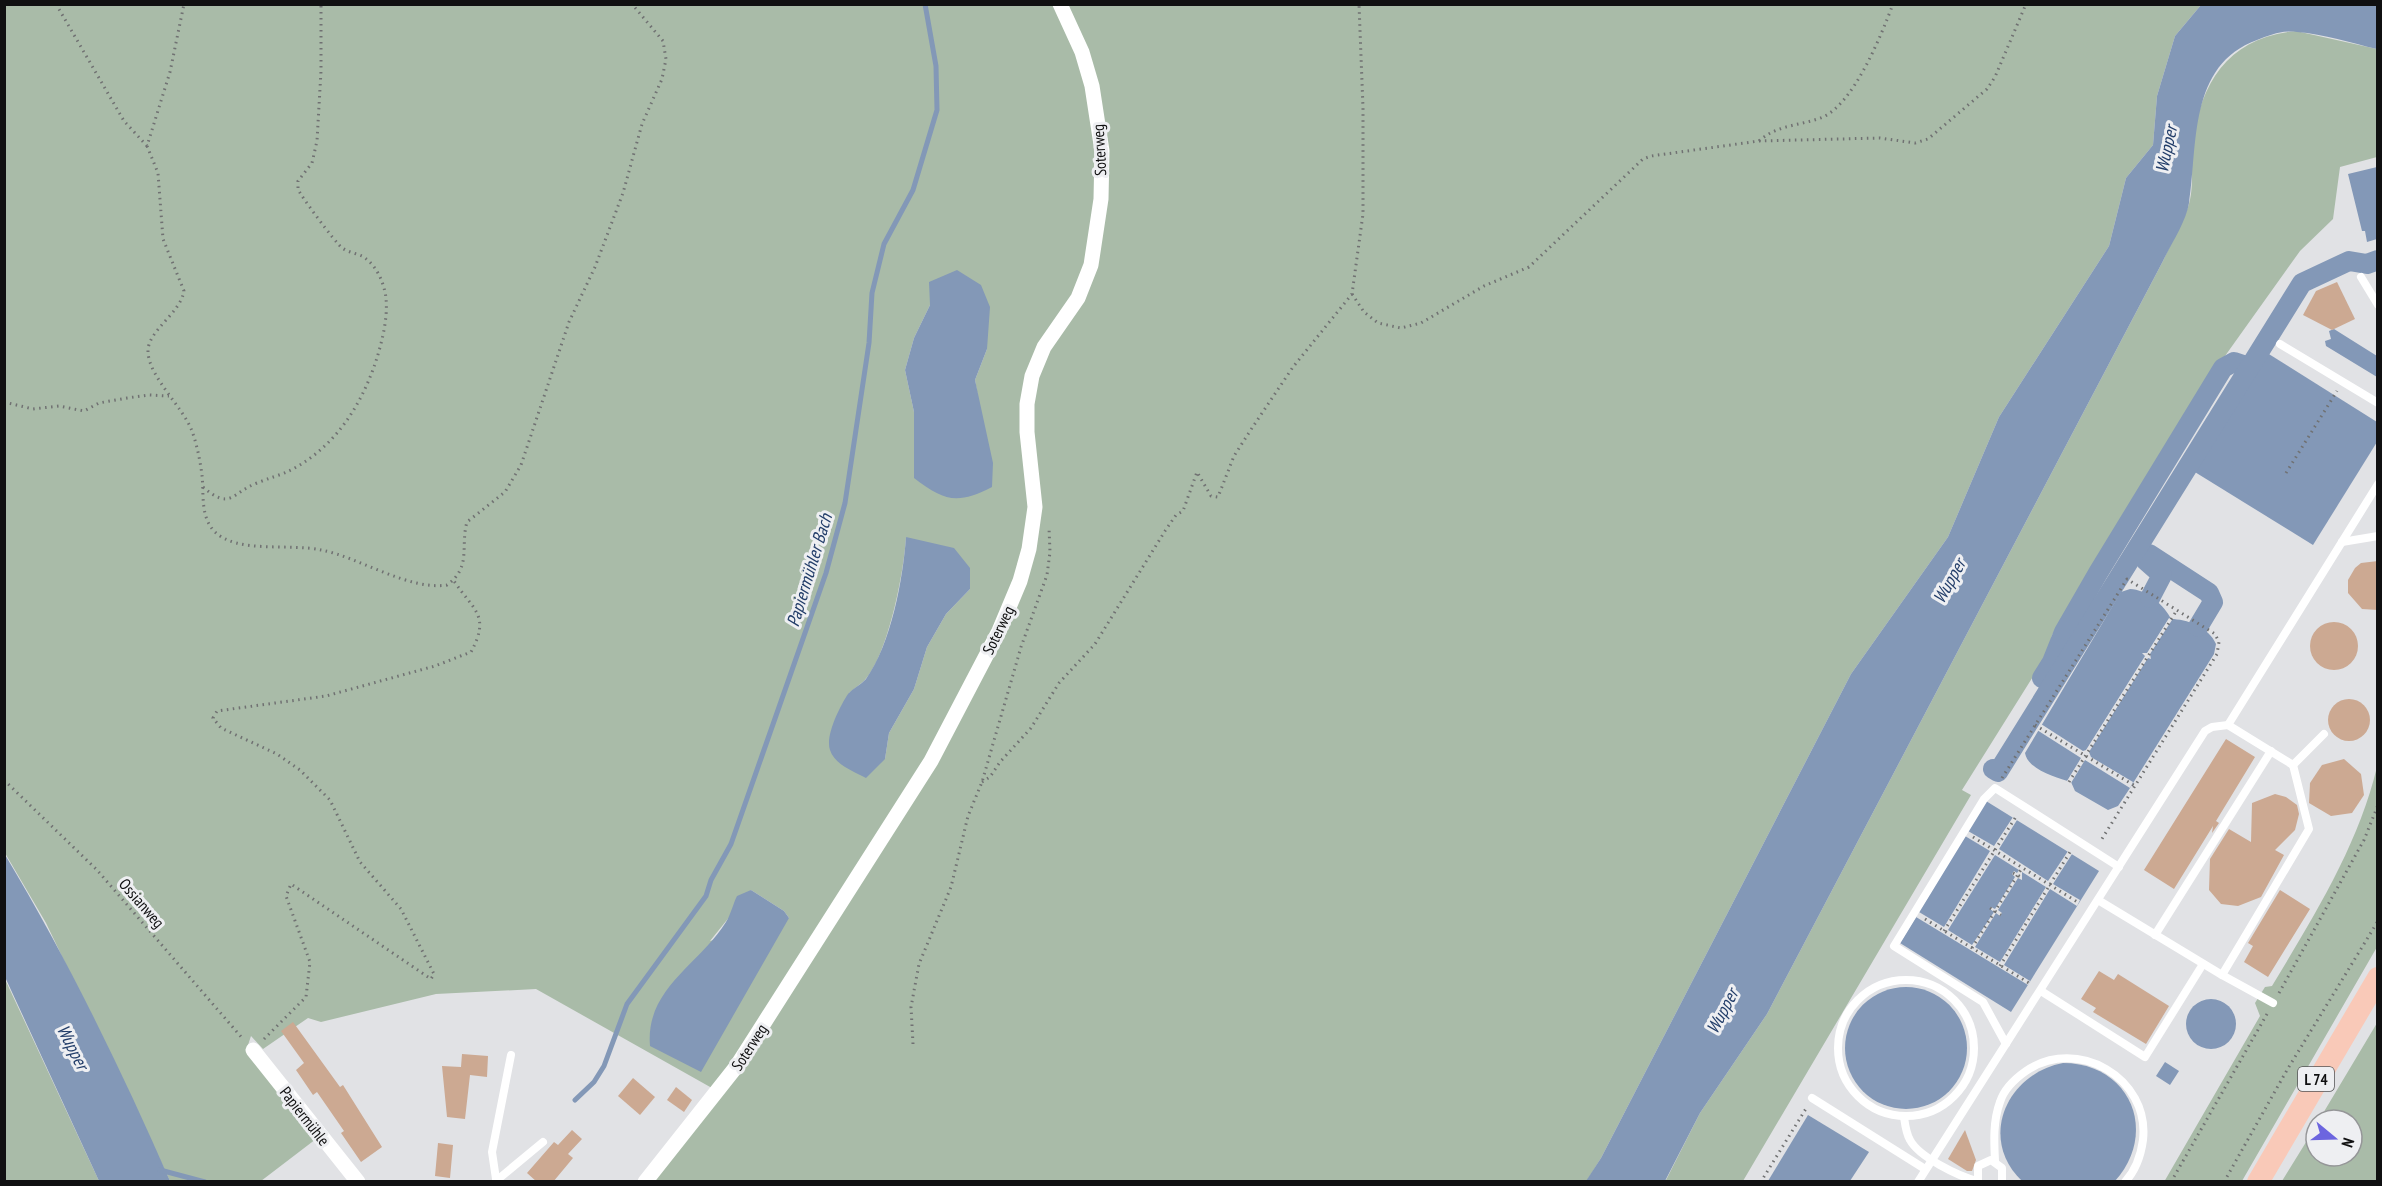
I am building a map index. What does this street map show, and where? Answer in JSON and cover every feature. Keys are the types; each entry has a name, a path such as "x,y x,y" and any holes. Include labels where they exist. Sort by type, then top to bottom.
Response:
{"main road":[{"name":"L 74","path":"2258,1182 2378,978"}],"street":[{"name":"Soterweg","path":"645,1182 736,1067 931,761 999,631 1020,581 1029,549 1035,507 1027,404 1032,376 1044,347 1078,298 1091,265 1101,199 1102,151 1092,86 1082,52 1060,4"},
{"name":"Papiermühle","path":"253,1050 358,1182"}],"lane":[{"path":"2361,277 2378,305"},
{"path":"2280,344 2378,403"},
{"path":"2228,725 2378,483"},
{"path":"2342,542 2378,536"},
{"path":"1918,1182 2205,731 2212,727 2228,725 2293,765 2309,829 2222,975"},
{"path":"2293,765 2324,734"},
{"path":"2155,934 2271,751"},
{"path":"2006,1044 1983,1002 1894,946 1984,799 1995,788 2119,867"},
{"path":"2098,900 2203,964 2273,1003"},
{"path":"2041,991 2145,1057 2203,964"},
{"path":"1902,980 1925,982 1946,992 1962,1008 1971,1027 1975,1049 1971,1070 1961,1090 1945,1105 1925,1114 1904,1117 1881,1112 1861,1100 1847,1082 1839,1061 1839,1037 1846,1016 1860,997 1880,985 1902,980"},
{"path":"496,1180 492,1152 511,1055"},
{"path":"2002,1181 2004,1172 1995,1161 1994,1126 2000,1100 2015,1078 2036,1064 2061,1057 2087,1059 2109,1069 2127,1085 2139,1106 2144,1130 2141,1154 2125,1182"},
{"path":"1812,1098 1925,1169"},
{"path":"1904,1117 1910,1140 1932,1160 1962,1177 1977,1181 1978,1166 1986,1161 1995,1161"},
{"path":"496,1180 543,1142"}],"path":[{"path":"56,4 124,121 147,146 158,173 163,239 184,291 181,303 153,336 148,347 149,360 191,429 199,456 205,513 210,526 227,540 244,544 322,550 440,586 454,581 466,559 467,522 505,492 529,446 569,322 595,267 602,241 619,204 642,124 662,79 666,59 663,41 632,4"},
{"path":"147,146 170,72 184,4"},
{"path":"203,487 219,499 228,500 254,484 287,471 307,459 327,443 355,412 367,388 379,349 386,300 381,280 367,259 338,245 298,189 298,181 312,163 317,141 321,71 321,4"},
{"path":"982,782 990,777 1008,752 1031,728 1059,683 1095,644 1165,531 1182,511 1197,472 1211,496 1218,497 1234,456 1252,428 1293,367 1352,294 1363,214 1363,108 1359,4"},
{"path":"1759,141 1778,128 1821,118 1834,111 1855,84 1893,4"},
{"path":"1352,294 1364,312 1378,322 1393,327 1414,326 1484,286 1529,267 1643,159 1759,141 1880,138 1915,143 1928,139 1987,89 1995,77 2026,4"},
{"path":"2286,472 2343,382"},
{"path":"4,402 33,409 59,406 84,411 99,403 127,398 149,395 169,396"},
{"path":"913,1044 911,1007 919,964 951,887 968,816 982,782 1021,647 1047,575 1051,531 1045,517 1035,507"},
{"path":"1995,788 2127,579 2177,610 2218,638 2217,654 2094,851"},
{"path":"253,1050 306,998 310,962 286,896 291,884 431,979 434,974 401,909 360,862 330,800 300,770 277,754 221,728 213,718 218,711 326,696 435,666 471,652 477,642 482,619 477,609 454,581"},
{"path":"2069,782 2177,610"},
{"path":"2035,725 2135,786"},
{"name":"Ossianweg","path":"4,780 97,870 253,1050"},
{"path":"2170,1182 2364,840 2378,806"},
{"path":"1944,931 2015,819"},
{"path":"1967,833 2079,903"},
{"path":"2000,966 2069,852"},
{"path":"1972,948 2022,868"},
{"path":"2013,873 2023,878"},
{"path":"1990,908 2001,915"},
{"path":"1918,914 2029,983"},
{"path":"2224,1182 2287,1070 2378,921"},
{"path":"1763,1181 1812,1098"}],"green space":[{"path":"4,5 2201,5 2175,36 2157,96 2153,145 2126,178 2109,246 1999,417 1948,537 1851,674 1601,1158 1586,1182 645,1181 719,1092 536,989 436,994 321,1022 308,1018 263,1049 251,1036 246,1051 316,1139 261,1181 170,1181 46,923 5,853","holes":["930,305 987,349 975,380 981,415 914,478 914,412 905,370 914,338","906,537 970,589 946,614 927,647 914,689 889,733 885,759 849,693 864,681 873,669 880,653 893,613","751,890 784,911 789,918 710,941"]},
{"path":"2296,31 2377,49 2377,157 2340,167 2333,219 2300,251 2225,356 2052,635 2049,651 1962,790 1971,795 1743,1181 1665,1182 1700,1113 1767,1014 2163,261 2188,207 2192,183 2192,150 2197,120 2203,99 2212,81 2237,52 2253,42 2273,35"},
{"path":"2377,767 2377,947 2242,1181 2164,1182 2260,1016 2255,1003 2265,987 2272,986 2347,853 2369,796"},
{"path":"4,977 99,1181 5,1181"},
{"path":"2377,1023 2377,1181 2282,1181 2304,1145 2304,1168 2364,1168 2364,1108 2326,1108"}],"water":[{"name":"Wupper","path":"2201,5 2377,5 2377,49 2317,35 2287,32 2257,40 2235,52 2219,68 2208,87 2201,109 2196,133 2189,203 2182,225 1767,1014 1700,1113 1665,1181 1586,1181 1601,1158 1851,674 1948,537 1999,417 2109,246 2126,178 2153,145 2157,96 2175,36"},
{"path":"2377,167 2377,239 2367,242 2365,231 2362,231 2348,174"},
{"path":"957,270 981,285 990,307 987,349 975,380 993,463 992,487 969,496 951,498 934,492 914,478 914,412 905,370 914,338 930,305 929,282"},
{"path":"2334,329 2377,356 2377,377 2326,346 2325,341 2331,339 2329,331"},
{"path":"2264,351 2377,422 2377,442 2313,545 2190,469"},
{"path":"906,537 954,548 970,568 970,589 946,614 927,647 914,689 889,733 885,759 866,778 836,760 830,750 830,737 834,721 845,699 866,679 875,665 889,630 899,591"},
{"path":"2130,589 2142,592 2154,599 2171,619 2190,622 2203,629 2216,644 2214,654 2130,788 2118,806 2108,810 2075,791 2071,782 2037,769 2027,759 2025,753 2121,592"},
{"path":"1986,801 2099,871 2011,1012 1900,943"},
{"name":"Wupper","path":"4,853 50,933 92,1014 170,1181 99,1181 5,977"},
{"path":"751,890 784,911 789,918 701,1072 650,1046 651,1026 656,1009 665,993 715,937 728,919 737,896"},
{"path":"1906,987 1929,992 1940,997 1949,1005 1957,1014 1962,1025 1967,1048 1962,1071 1957,1082 1949,1091 1940,1099 1929,1104 1906,1109 1883,1104 1872,1099 1863,1091 1855,1082 1850,1071 1845,1048 1850,1025 1855,1014 1863,1005 1872,997 1883,992"},
{"path":"2206,999 2216,999 2229,1006 2236,1019 2236,1029 2229,1042 2216,1049 2206,1049 2197,1045 2190,1038 2186,1029 2186,1019 2190,1010 2197,1003"},
{"path":"2165,1062 2179,1071 2170,1085 2156,1076"},
{"path":"2063,1063 2086,1066 2106,1075 2120,1087 2131,1104 2136,1122 2135,1142 2128,1162 2115,1181 2022,1181 2009,1164 2002,1146 2001,1128 2005,1110 2013,1094 2026,1080 2043,1070"},
{"path":"1808,1115 1869,1152 1850,1181 1768,1181"}],"pier":[{"path":"2169,618 2172,620 2150,654 2151,659 2148,658 2089,752 2091,757 2133,782 2130,788 2085,760 2071,783 2067,781 2081,758 2037,730 2041,724 2083,751 2086,750 2145,656 2142,653 2147,653"},
{"path":"2013,817 2017,820 1999,849 2048,881 2068,851 2072,854 2053,884 2080,900 2077,906 2050,889 2004,965 2030,981 2028,985 1916,917 1919,912 1944,927 1990,851 1965,836 1968,831 1994,846","holes":["1995,855 2019,870 2012,874 2015,877 1995,909 1991,907 1990,909 1994,912 1972,945 1948,930","2022,872 2046,887 2000,962 1975,947 1996,913 2000,916 2002,913 1998,910 2018,878 2022,880"]}],"building":[{"path":"2337,282 2355,319 2332,330 2303,315 2316,291"},
{"path":"2378,561 2378,610 2362,609 2348,593 2348,580 2361,563"},
{"path":"2334,622 2351,629 2358,646 2351,663 2334,670 2317,663 2310,646 2317,629"},
{"path":"2349,699 2357,700 2364,705 2369,712 2369,728 2364,735 2357,740 2349,741 2341,740 2334,735 2329,728 2328,720 2329,712 2334,705 2341,700"},
{"path":"2226,739 2255,757 2216,821 2219,823 2212,833 2213,826 2174,889 2144,870"},
{"path":"2344,759 2361,774 2364,795 2352,813 2331,816 2309,803 2310,783 2322,765"},
{"path":"2275,794 2286,797 2297,805 2299,814 2295,830 2275,850 2284,855 2261,897 2238,906 2221,904 2209,890 2210,859 2229,829 2251,842 2252,803"},
{"path":"2280,890 2310,909 2268,977 2244,962 2253,946 2248,943"},
{"path":"2099,971 2114,980 2118,974 2169,1006 2146,1044 2093,1012 2096,1008 2081,999"},
{"path":"293,1022 340,1087 343,1085 382,1147 361,1162 341,1133 344,1131 317,1092 313,1095 296,1070 304,1063 281,1031"},
{"path":"462,1054 488,1056 487,1077 470,1075 465,1119 447,1117 442,1066 461,1067"},
{"path":"633,1078 655,1097 640,1115 618,1096"},
{"path":"676,1087 692,1100 684,1112 667,1100"},
{"path":"572,1130 582,1139 568,1154 573,1158 553,1182 537,1182 527,1173 554,1142 558,1145"},
{"path":"1965,1130 1976,1160 1972,1171 1967,1171 1948,1159"},
{"path":"438,1143 453,1145 450,1178 435,1176"}],"waterway":[{"name":"Papiermühler Bach","path":"575,1100 594,1082 604,1066 627,1004 706,896 711,880 731,844 826,573 845,503 869,343 872,293 884,244 913,190 937,110 936,66 925,4"},
{"path":"1993,769 1998,772 2302,283 2349,261 2367,264 2378,260"},
{"path":"2042,678 2052,662 2064,632 2098,573 2223,368 2234,362 2249,367"},
{"path":"2149,554 2209,593 2213,602 2198,627"},
{"path":"2145,560 2162,575 2150,598"},
{"name":"Papiermühler Bach","path":"160,1170 205,1182"}]}
